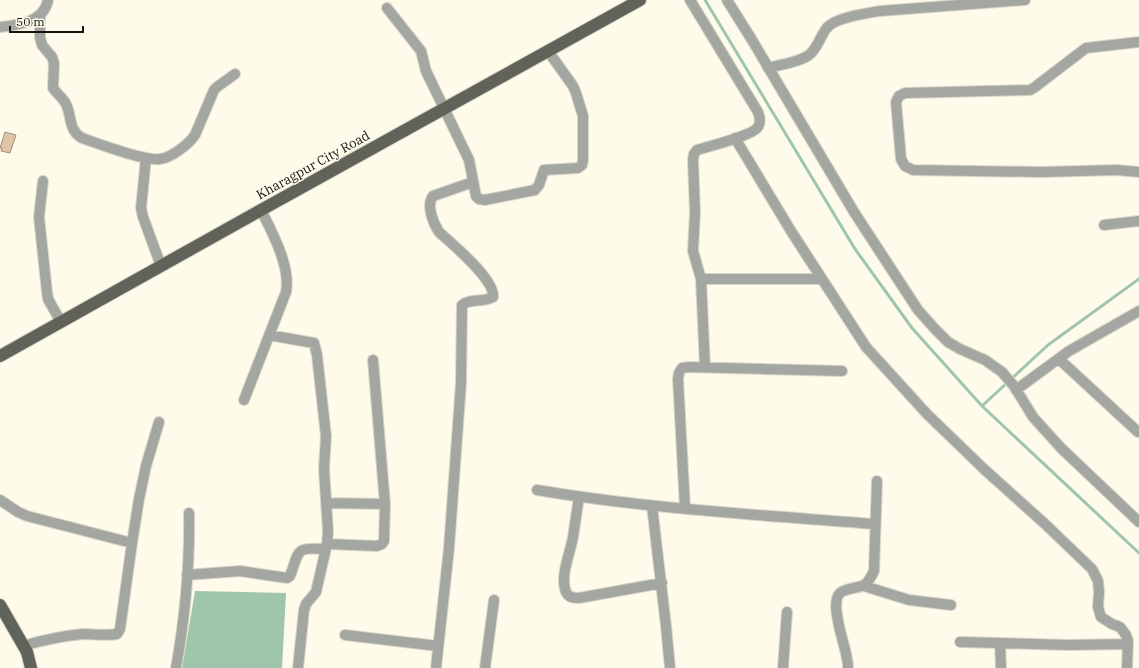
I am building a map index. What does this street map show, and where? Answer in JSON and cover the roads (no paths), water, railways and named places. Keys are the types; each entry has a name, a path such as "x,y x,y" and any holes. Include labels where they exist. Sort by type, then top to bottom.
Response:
{"main road":[{"name":"Kharagpur City Road","path":"0,356 640,0"},
{"path":"0,605 27,652 31,668"}],"street":[{"path":"0,26 18,25 40,16 44,12 48,0"},
{"path":"690,0 758,112 760,118 758,127 754,131 697,150 694,154 695,212 693,251 701,279 705,367"},
{"path":"727,0 854,212 918,310 948,342 985,360 1002,372 1015,388 1033,417 1061,448 1139,522"},
{"path":"768,68 810,55 827,27 833,22 867,13 1025,0"},
{"path":"387,8 421,51 426,71 466,154 476,196 479,199 485,200 535,190 539,185 544,170 578,168 582,165 583,116 573,86 548,51"},
{"path":"40,16 40,38 42,45 52,57 54,63 53,88 66,104 72,129 82,138 146,158 158,160 165,158 191,141 214,90 235,74"},
{"path":"1139,42 1086,48 1030,90 905,93 899,96 896,102 901,159 905,166 913,170 1041,172 1117,170 1139,172"},
{"path":"735,138 791,231 866,347 927,414 984,470 1044,522 1092,569 1098,581 1098,607 1101,617 1124,630 1126,635 1128,644 1127,668"},
{"path":"146,158 141,208 161,266"},
{"path":"43,181 39,217 47,292 48,299 62,322"},
{"path":"436,668 449,548 459,414 462,306 466,302 489,299 493,297 493,292 481,272 439,232 430,206 430,200 433,196 473,182"},
{"path":"244,400 286,292 288,283 278,244 261,210"},
{"path":"1104,225 1139,220"},
{"path":"701,279 822,279"},
{"path":"1015,388 1059,359 1139,311"},
{"path":"269,335 314,343 316,348 326,436 324,465 327,547 316,592 306,604 304,610 298,668"},
{"path":"1059,359 1138,432"},
{"path":"187,575 240,571 287,578 290,576 298,553 302,550 382,544 385,536 385,504 373,360"},
{"path":"684,508 679,401 679,373 682,368 705,367 842,371"},
{"path":"23,646 45,639 83,634 117,634 120,629 132,543 146,466 159,422"},
{"path":"848,668 839,631 836,602 838,595 841,592 864,586 869,581 874,571 876,481"},
{"path":"537,490 652,506 876,524"},
{"path":"579,497 573,538 564,575 565,590 568,596 572,598 579,598 662,583"},
{"path":"0,500 27,516 132,543"},
{"path":"326,503 385,504"},
{"path":"652,506 662,583 670,668"},
{"path":"176,668 186,602 190,536 189,513"},
{"path":"864,586 909,600 951,604"},
{"path":"485,668 494,600"},
{"path":"783,668 787,612"},
{"path":"345,635 438,646"},
{"path":"960,642 1068,645 1128,644"},
{"path":"1000,643 1001,668"}],"waterway":[{"path":"705,0 855,249 912,328 982,406 1139,553"},
{"path":"982,406 1048,345 1139,279"}]}
